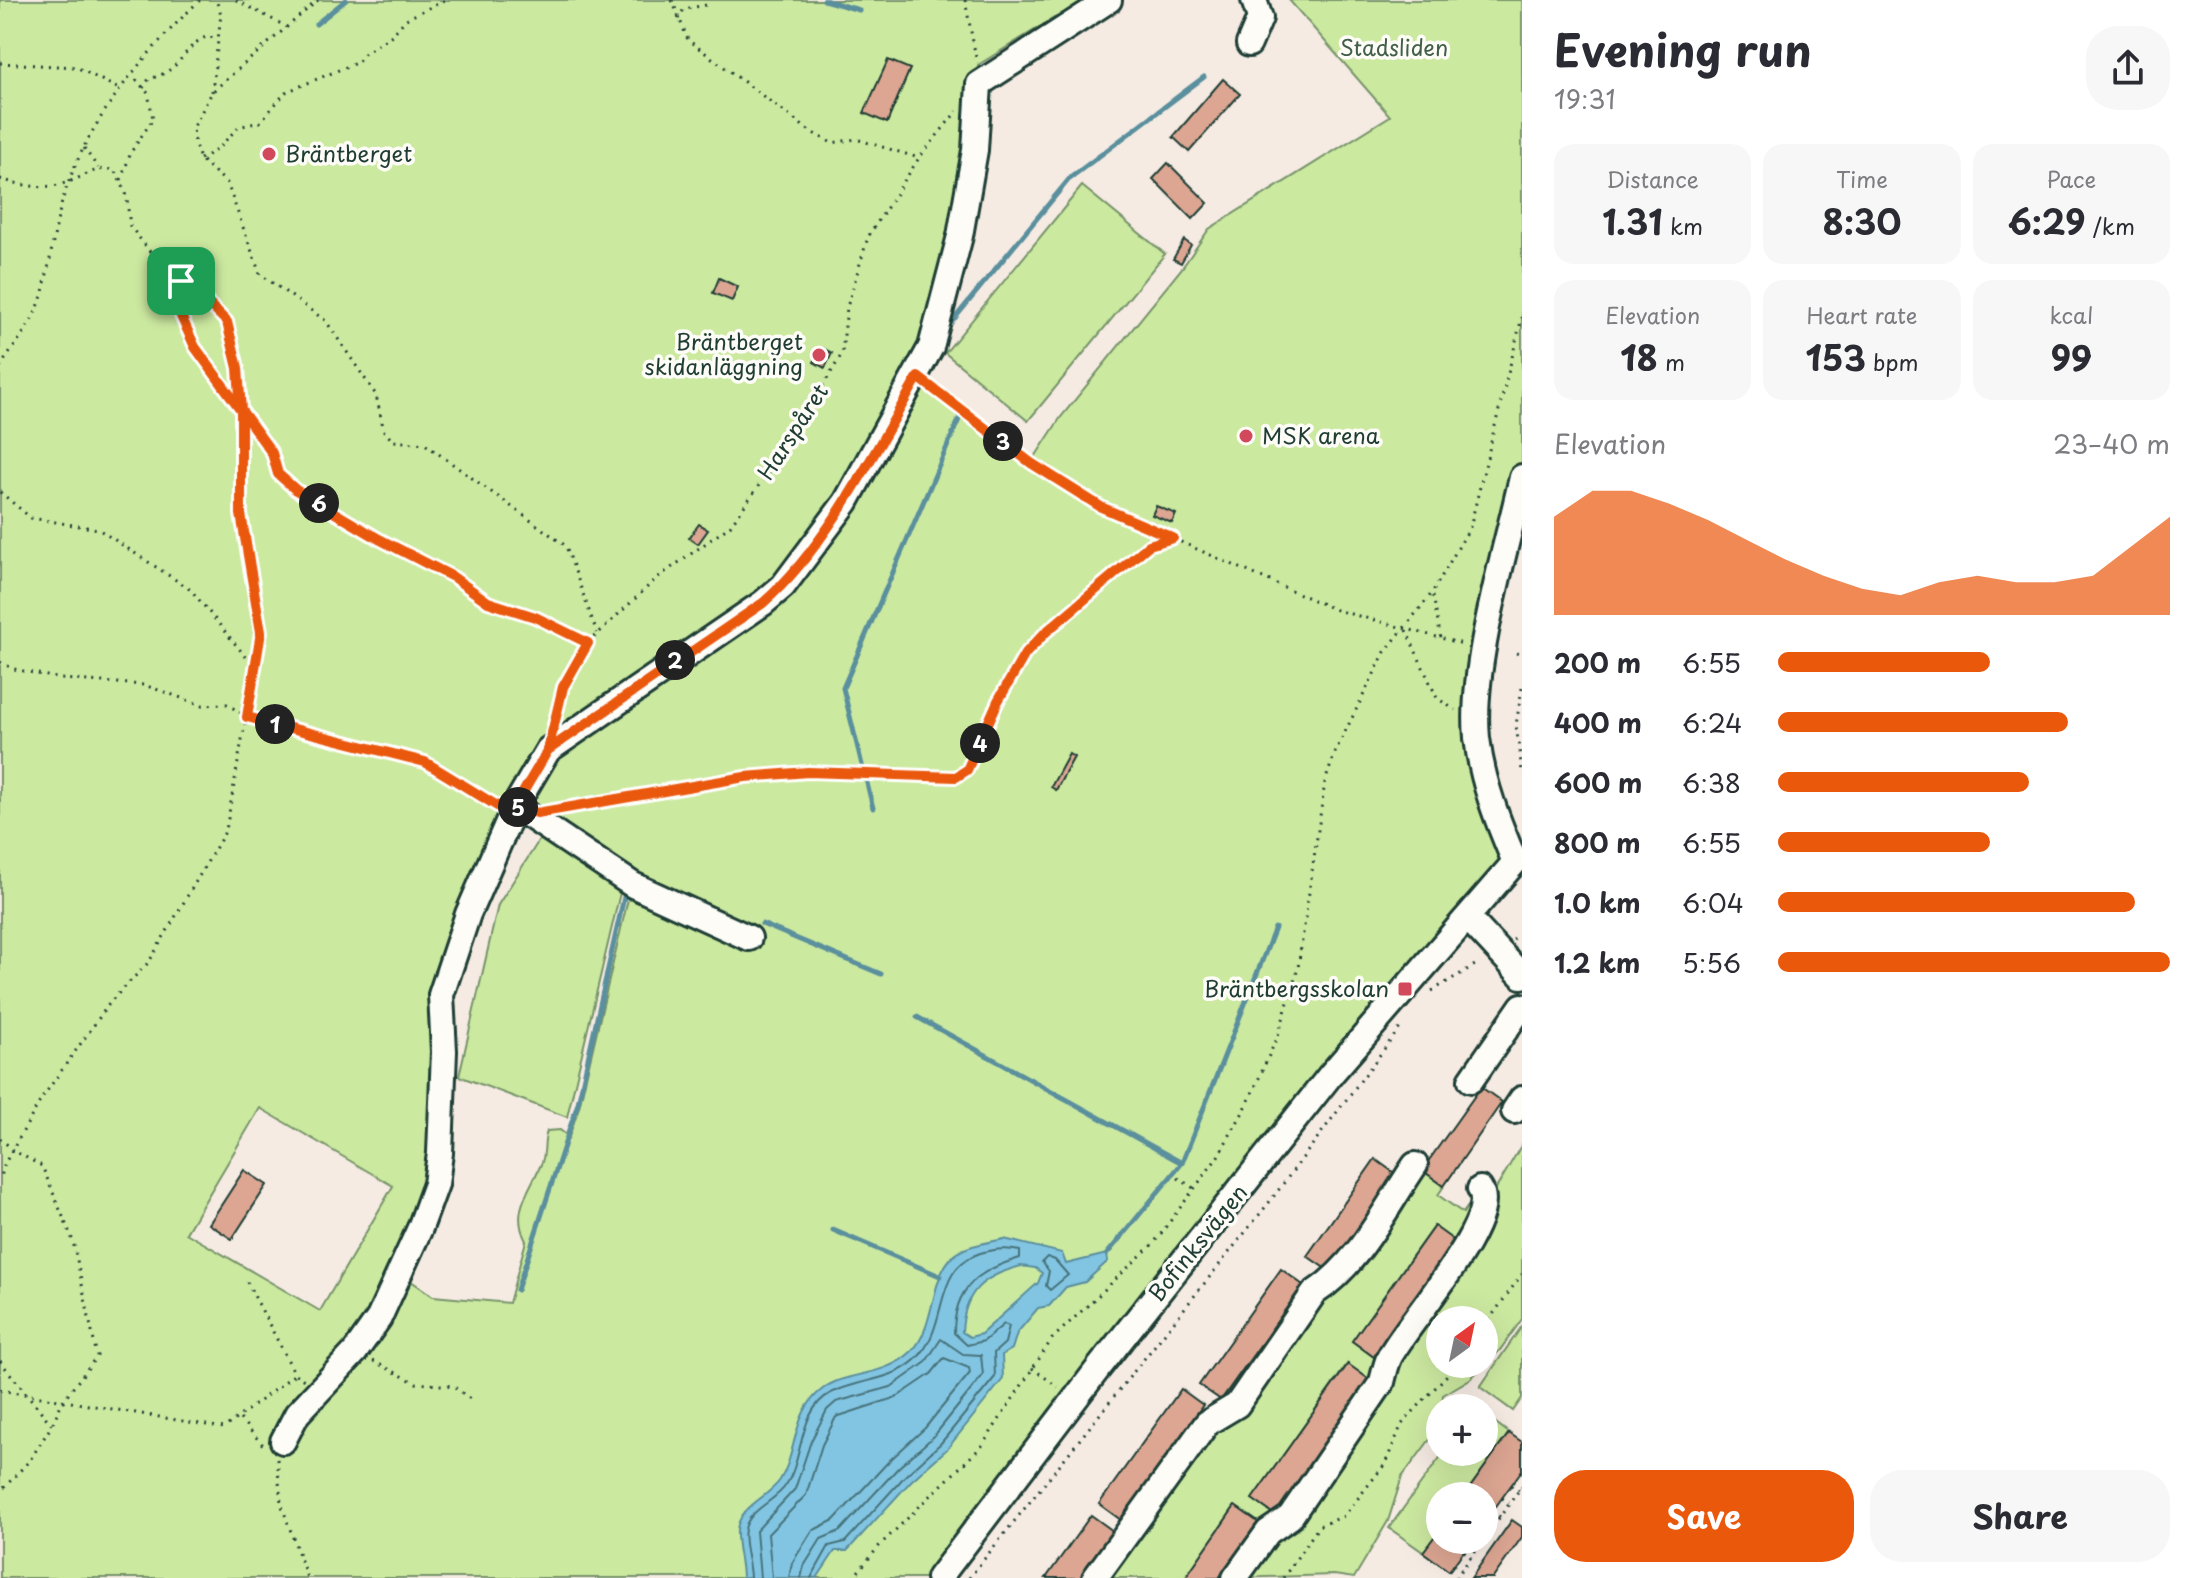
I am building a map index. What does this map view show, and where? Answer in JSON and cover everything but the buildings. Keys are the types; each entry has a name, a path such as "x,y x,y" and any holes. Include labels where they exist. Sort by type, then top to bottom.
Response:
{"street":[{"path":"280,1450 297,1414 318,1388 355,1352 392,1294 436,1184 444,1051 441,995 468,914 514,810 548,750 763,603 783,586 846,502 918,377 931,347 960,236 975,150 979,84 1109,0"},
{"path":"1249,44 1260,18 1254,0"},
{"path":"1518,862 1486,788 1477,717 1482,658 1522,477"},
{"path":"514,810 633,885 749,938"},
{"name":"Bofinksvägen","path":"939,1578 1097,1370 1332,1073 1518,862"},
{"path":"1468,918 1522,976"},
{"path":"1471,1080 1522,1006"},
{"path":"1095,1578 1207,1423 1237,1405 1314,1293 1332,1281 1353,1258 1415,1165"},
{"path":"1235,1578 1268,1532 1290,1517 1382,1382 1389,1358 1469,1242 1485,1207 1480,1189"}],"path":[{"path":"0,367 40,301 55,225 83,147 161,37 200,0"},
{"path":"216,0 221,14 212,92 193,128 200,159 227,183 260,274 326,321 376,395 384,431 393,441 425,444 566,546 597,633"},
{"path":"236,0 287,27"},
{"path":"212,92 318,0"},
{"path":"200,159 218,149 238,127 260,122 286,92 358,62 365,53 392,35 406,19 445,0"},
{"path":"672,0 688,40 811,132 832,143 856,139 919,158"},
{"path":"678,19 684,9 706,5 705,0"},
{"path":"965,0 979,84"},
{"path":"143,88 149,79 167,74 183,61 187,50 196,41 208,36 218,40"},
{"path":"0,63 76,67 121,90"},
{"path":"121,180 131,152 153,119 148,93 132,75"},
{"name":"Harspåret","path":"548,750 563,687 588,643 657,578 730,526 787,446 842,354 847,307 868,237 919,158 959,109"},
{"path":"83,147 98,168"},
{"path":"0,179 34,189 68,182 98,168 114,170 121,180 130,226 164,270 196,291 227,322 238,368 241,514 261,632 226,830 149,962 111,1001 42,1098 0,1180"},
{"path":"181,281 181,316 195,347 272,453 278,474 296,490 379,539 453,577 488,602 535,617 588,643"},
{"path":"853,1578 880,1545 982,1446 1052,1339 1131,1268 1195,1189 1247,1105 1279,1033 1298,968 1325,782 1349,718 1385,652 1406,630 1432,593 1470,527 1522,317"},
{"path":"918,377 1101,507 1336,610 1464,644"},
{"path":"0,492 31,518 98,529 191,590 255,668"},
{"path":"548,811 745,777 808,772 956,777 967,770 998,701 1025,654 1046,632 1149,545 1173,538"},
{"path":"1432,593 1441,639"},
{"path":"1406,630 1437,698 1457,711 1477,717"},
{"path":"1516,653 1522,655"},
{"path":"0,662 14,669 61,679 144,685 202,705 227,704 247,717 425,762 514,810"},
{"path":"1522,688 1516,725 1522,771"},
{"path":"1428,994 1522,935"},
{"path":"969,1578 1271,1200 1409,1017"},
{"path":"0,1138 14,1151 42,1166 73,1241 95,1331 97,1356 62,1402 30,1460 0,1492"},
{"path":"1178,1178 1195,1189"},
{"path":"1498,1307 1522,1274"},
{"path":"247,1282 295,1374 318,1388"},
{"path":"355,1352 416,1383 453,1386 474,1402"},
{"path":"0,1361 52,1425"},
{"path":"0,1390 224,1428 240,1419 295,1374"},
{"path":"1283,1578 1319,1526 1344,1516 1385,1464 1402,1424 1444,1378"},
{"path":"240,1419 280,1450 281,1503 307,1578"},
{"path":"1498,1520 1520,1488 1511,1485"},
{"path":"1514,1497 1522,1503"},
{"path":"1502,1498 1509,1503"},
{"path":"1468,1554 1471,1557"},
{"path":"1456,1578 1473,1554"},
{"path":"1454,1564 1461,1570"}],"green space":[{"name":"Stadsliden","path":"0,0 1119,0 1054,18 978,65 975,150 918,377 1031,463 1061,417 1182,268 1209,229 1390,116 1289,0 1522,0 1522,477 1477,692 1515,862 939,1578 0,1578","holes":["516,806 637,877 628,899 579,1107 569,1137 560,1130 547,1131 542,1162 521,1210 520,1220 526,1241 509,1303 433,1296 401,1274 440,1153 441,995","260,1108 393,1186 320,1311 186,1233"]},
{"path":"1082,186 1165,254 1028,421 945,353"},
{"path":"543,834 623,880 567,1117 459,1076 498,905"},
{"path":"1522,1144 1522,1319 1498,1352 1498,1306 1426,1306 1426,1378 1471,1378 1445,1394 1426,1394 1426,1445 1402,1477 1388,1521 1354,1578 1334,1575 1235,1578 1476,1223"},
{"path":"1422,1170 1444,1186 1438,1195 1463,1213 1478,1192 1462,1246 1433,1227 1352,1341 1382,1363 1370,1380 1347,1364 1253,1499 1275,1515 1266,1528 1235,1506 1185,1578 1102,1578 1204,1434"},
{"path":"1522,1326 1522,1398 1513,1411 1498,1400 1498,1394 1490,1394 1480,1387 1486,1378 1498,1378 1498,1361"},
{"path":"1498,1425 1509,1433 1498,1448"},
{"path":"1434,1466 1485,1466 1474,1482 1426,1482 1426,1548 1423,1552 1389,1528"}],"water":[{"path":"1004,1239 1062,1253 1066,1264 1107,1254 1108,1261 1085,1282 1066,1287 1049,1306 1038,1308 1017,1333 1012,1349 1002,1355 1003,1379 947,1449 911,1481 847,1551 835,1551 817,1578 742,1578 737,1536 739,1522 743,1514 780,1480 800,1420 813,1398 834,1383 890,1366 912,1351 926,1326 938,1282 951,1258 967,1248","holes":["1021,1266 1035,1268 1042,1273 1038,1283 981,1334 970,1337 962,1332 967,1306 978,1287 1008,1270"]}],"waterway":[{"path":"316,24 346,0"},
{"path":"824,0 859,10"},
{"path":"946,329 1070,178 1204,77"},
{"path":"863,769 843,688 960,417 957,409 919,382"},
{"path":"866,779 873,808"},
{"path":"517,1290 578,1103 624,897"},
{"path":"762,924 881,974"},
{"path":"1107,1254 1182,1163 1275,928"},
{"path":"917,1017 1182,1163"},
{"path":"833,1230 940,1276"}],"place":[{"name":"Bräntberget","path":"269,154"},
{"name":"Bräntberget skidanläggning","path":"819,355"},
{"name":"MSK arena","path":"1246,436"},
{"name":"Bräntbergsskolan","path":"1405,989"}],"route":[{"path":"181,281 181,316 195,347 241,410 241,514 261,632 247,717 425,762 512,815 515,806 548,750 763,603 783,586 846,502 918,377 1031,463 1101,507 1173,538 1149,545 1046,632 1025,654 998,701 967,770 956,777 936,779 808,772 745,777 537,813 515,806 548,750 563,687 576,659 588,643 535,617 488,602 453,577 379,539 296,490 278,474 272,453 241,410 238,368 227,322 196,291 181,281"}]}
